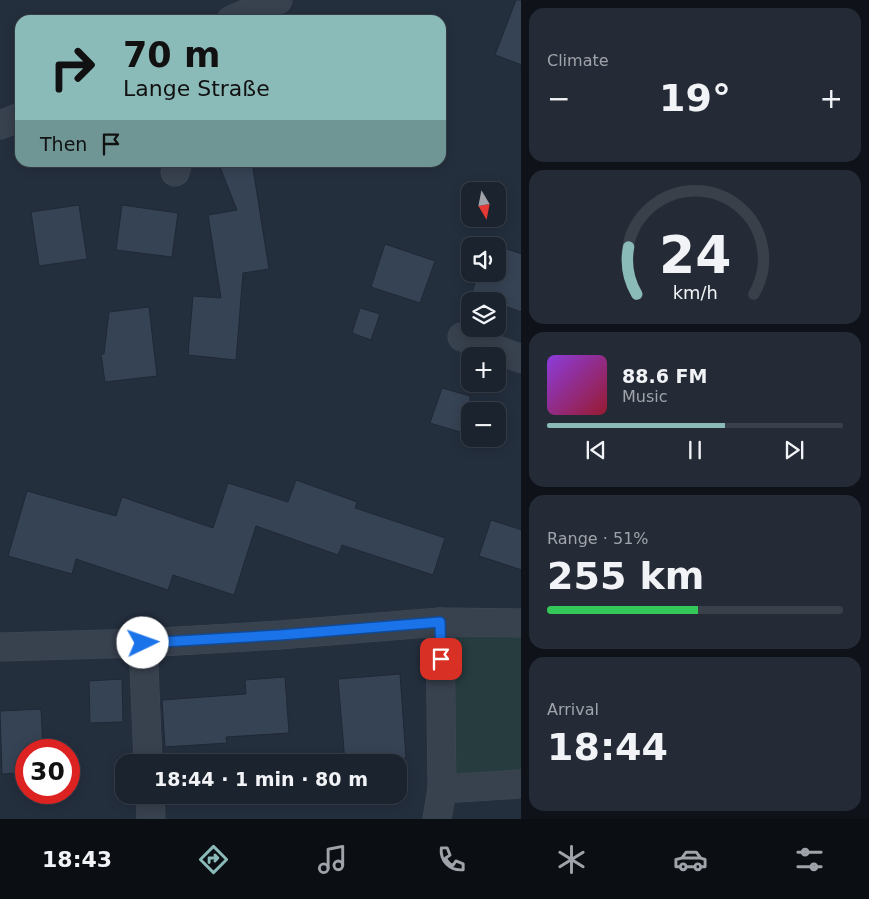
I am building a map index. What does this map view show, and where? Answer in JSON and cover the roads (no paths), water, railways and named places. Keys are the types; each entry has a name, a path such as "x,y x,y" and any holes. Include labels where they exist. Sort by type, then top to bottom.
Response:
{"street":[{"path":"243,15 278,0"},
{"path":"462,337 521,359"},
{"path":"0,646 143,643 280,635 440,622 521,623"},
{"path":"437,819 442,789 440,622"},
{"path":"143,643 148,754"},
{"path":"442,789 521,784"},
{"path":"150,804 151,819"}]}
